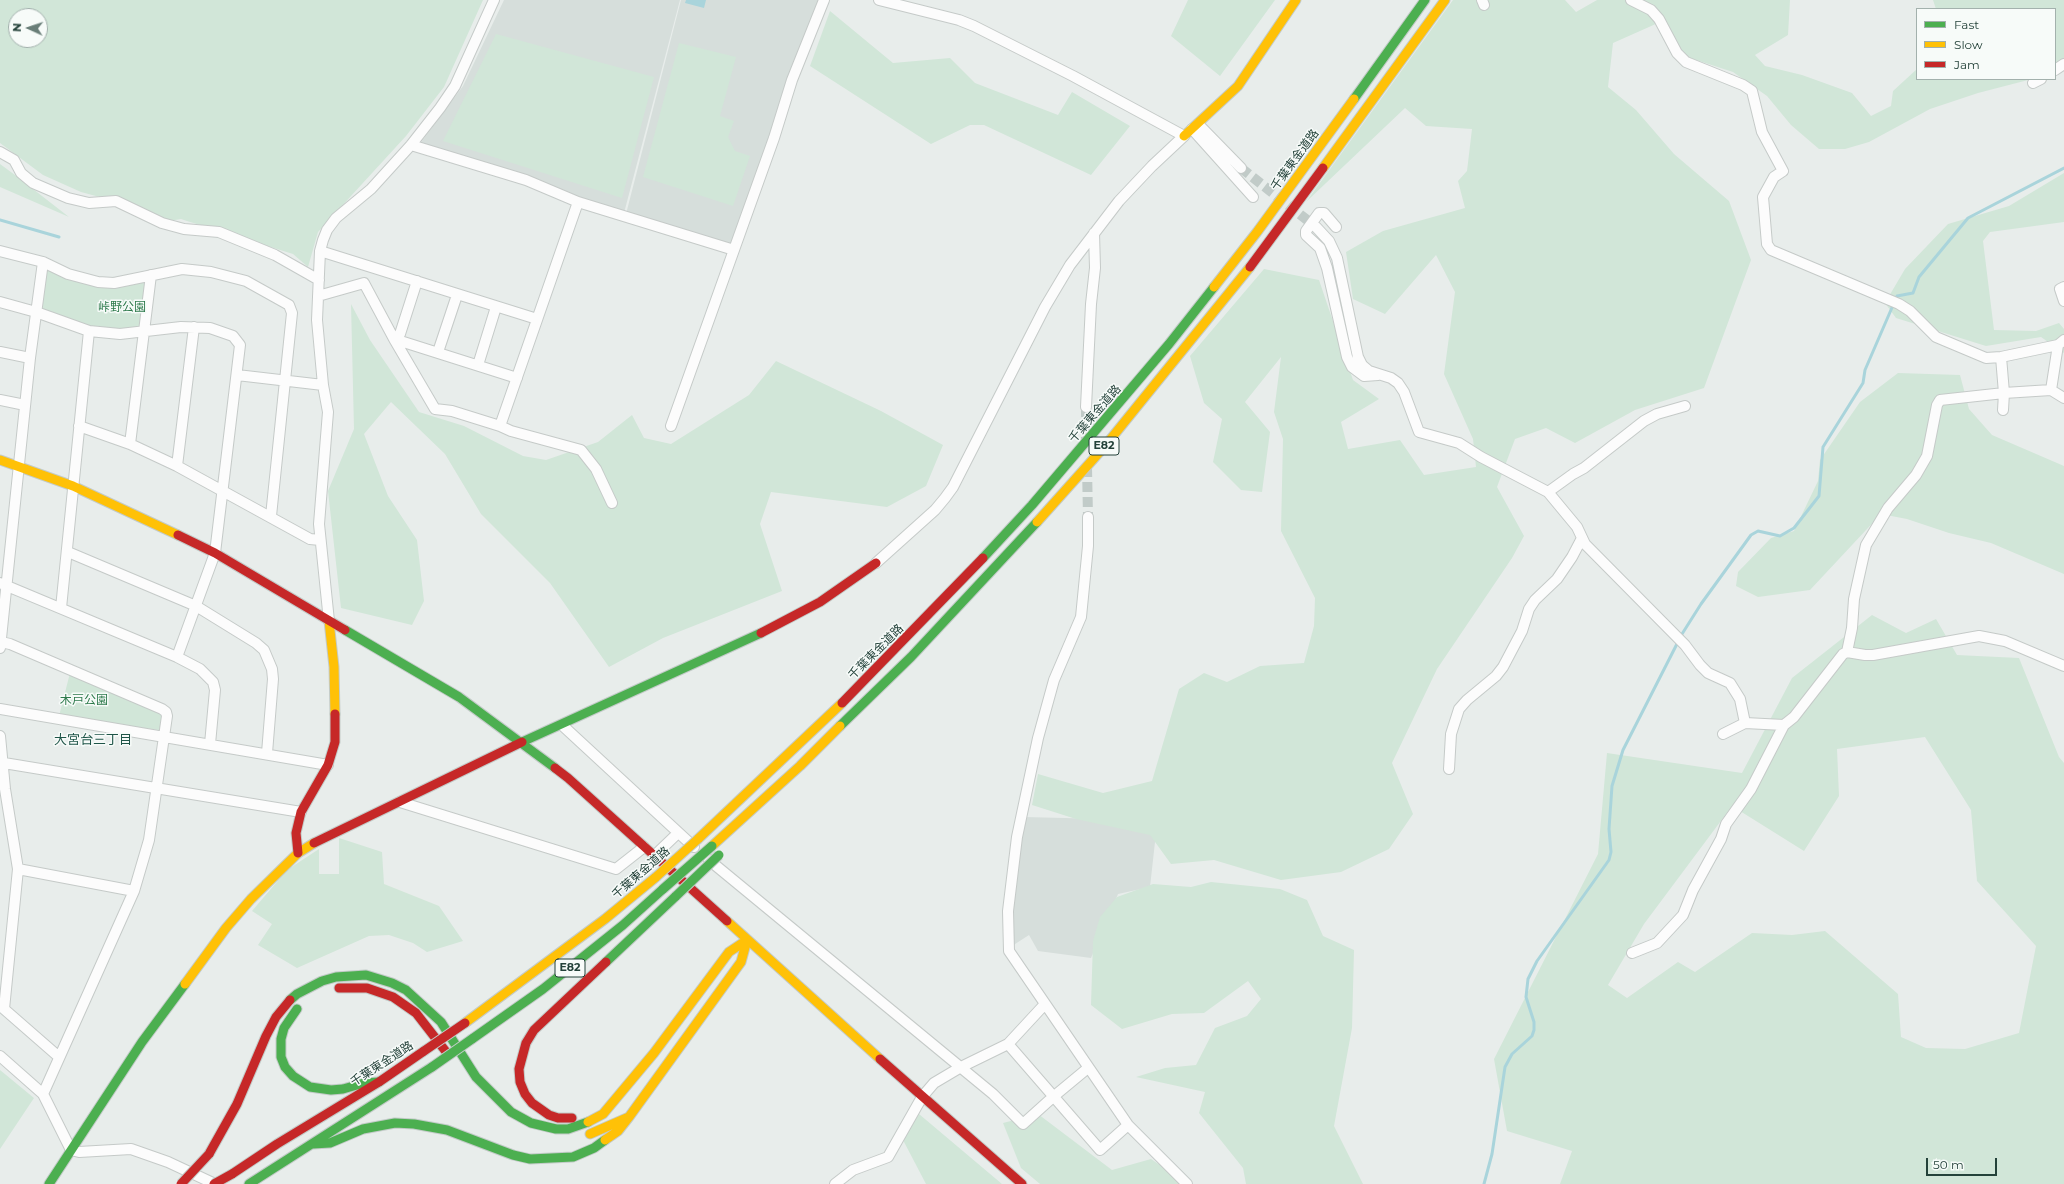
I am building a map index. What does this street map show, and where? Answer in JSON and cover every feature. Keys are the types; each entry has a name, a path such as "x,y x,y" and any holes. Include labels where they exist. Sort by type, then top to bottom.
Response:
{"main road":[{"path":"1192,129 1238,86 1296,0"},
{"name":"千葉東金道路","path":"215,1184 424,1052 466,1023 605,919 656,877 803,741 960,584 1041,494 1170,344 1302,172 1425,0"},
{"name":"E82","path":"250,1183 432,1067 543,989 623,925 800,766 869,700 961,605 1050,508 1138,407 1269,242 1444,0"},
{"path":"0,460 73,486 215,554 329,621 381,649 459,697 568,778 922,1097 1022,1184"},
{"path":"49,1184 142,1042 226,928 251,898 298,853 315,842 521,743 767,630 820,602 876,563"},
{"path":"298,853 296,833 301,812 317,787 328,765 335,742 336,722 334,667 329,621"},
{"path":"747,827 790,783 800,766"},
{"path":"608,1106 581,1117 570,1118 548,1115 532,1103 525,1094 520,1082 519,1069 521,1056 534,1030 722,852"},
{"path":"181,1184 209,1154 238,1104 266,1036 285,1004 309,987 336,977 366,975 377,977 392,983 417,999 441,1022 476,1077 488,1091 521,1118 543,1126 568,1129 594,1120 603,1114 608,1106 654,1053 729,952 747,940"},
{"path":"313,1144 330,1143 362,1129 378,1125 414,1124 447,1130 513,1155 530,1159 561,1159 583,1153 606,1140 618,1131 741,962 747,940"},
{"path":"328,990 355,987 380,991 393,996 405,1004 427,1025 454,1063"},
{"path":"305,1003 289,1020 281,1039 282,1057 285,1067 292,1076 310,1087 331,1090 343,1089 364,1083 378,1082"},
{"path":"579,1137 597,1132 629,1116"}],"street":[{"path":"329,621 320,540 319,512 328,412 323,384 317,320 320,251 327,230 336,218 371,189 411,144 455,86 494,0"},
{"path":"671,426 774,138 792,80 824,0"},
{"path":"879,0 959,20 974,26 1073,76 1192,129 1241,168"},
{"path":"1631,0 1651,10 1659,19 1678,53 1686,62 1743,84 1752,91 1762,132 1783,171 1774,177 1763,197 1767,244 1771,250 1899,304 1910,311 1936,337 1986,358 2001,357 2061,342 2051,390"},
{"path":"1192,129 1253,196"},
{"path":"876,563 935,510 953,487 1045,306 1070,265 1094,232 1152,166 1192,129"},
{"path":"411,144 526,180 578,202 734,250"},
{"path":"0,152 14,160 19,170 26,178 68,198 90,203 116,201 162,223 184,229 219,232 275,255 319,280"},
{"path":"500,426 578,202"},
{"path":"1336,227 1324,213 1319,213 1306,232 1306,235 1320,248 1327,268 1347,358 1352,367 1364,376 1378,375 1391,378 1398,383 1404,392 1419,432 1459,443 1481,457 1548,492 1577,527 1585,544 1685,645 1708,673 1730,683 1740,699 1745,723"},
{"path":"1316,227 1330,241 1337,258 1358,357 1362,365 1378,375"},
{"path":"1086,407 1091,304 1096,268 1094,232"},
{"path":"0,251 43,262 74,276 98,282 114,283 182,269 212,272 231,276 263,290 289,305 292,313 271,516"},
{"path":"320,251 537,319"},
{"path":"43,262 30,358 20,467 3,584 0,646 10,644 162,709 166,712 167,716 158,788 149,840 134,891 43,1094"},
{"path":"130,444 151,275"},
{"path":"394,339 400,334 417,282"},
{"path":"318,296 364,283 394,339 435,409 452,411 500,426 511,431 581,450 596,468 612,503"},
{"path":"2064,287 2060,290 2064,301"},
{"path":"438,352 457,295"},
{"path":"0,302 36,312 89,331 120,334 210,328 233,336 238,340 240,345 237,375 215,554 177,657"},
{"path":"478,365 496,307"},
{"path":"177,466 194,328"},
{"path":"61,608 68,552 73,486 89,331"},
{"path":"394,339 517,378"},
{"path":"0,352 30,358"},
{"path":"2001,357 2004,392 2003,410"},
{"path":"237,375 323,384"},
{"path":"1632,953 1657,943 1683,915 1693,890 1721,839 1726,824 1752,789 1784,725 1794,718 1843,654 1847,652 1852,628 1854,599 1866,545 1888,508 1916,475 1927,456 1937,405 1940,400 2004,392 2051,390 2064,398"},
{"path":"0,400 25,405"},
{"path":"1548,492 1584,468 1644,421 1657,414 1685,406"},
{"path":"79,426 130,444 177,466 271,516 310,539 320,540"},
{"path":"1088,517 1088,546 1081,617 1054,680 1038,738 1017,838 1008,911 1009,950 1128,1126 1188,1184"},
{"path":"1449,769 1451,734 1459,709 1467,700 1496,676 1503,667 1522,631 1529,609 1535,600 1557,579 1572,557 1582,538"},
{"path":"68,552 196,606 256,643 264,650 269,660 273,679 267,753"},
{"path":"3,584 177,657 200,669 213,682 215,690 210,744"},
{"path":"1847,652 1865,656 1979,636 2005,641 2064,666"},
{"path":"0,709 267,753 328,765"},
{"path":"1723,734 1745,723 1784,725"},
{"path":"562,725 717,868 961,1067 993,1094 1023,1124 1088,1068"},
{"path":"0,736 4,763 5,789 18,869 4,1009 59,1057"},
{"path":"4,763 301,812"},
{"path":"400,802 616,869 644,847"},
{"path":"654,856 678,833"},
{"path":"18,869 134,891"},
{"path":"835,1184 853,1170 888,1157 922,1097 934,1083 961,1067 1008,1044 1045,1004"},
{"path":"1008,1044 1100,1150 1128,1126"},
{"path":"0,1056 43,1094 71,1150 79,1152 131,1149 168,1162 215,1184"}],"shaded area":[{"path":"504,0 680,0 624,213 419,145 463,86"},
{"path":"681,0 820,0 790,70 769,139 731,245 626,214"},
{"path":"1024,817 1105,819 1156,833 1150,887 1118,894 1091,958 1038,951 1029,935 1012,946 1011,909"}],"green space":[{"path":"0,0 483,0 444,87 406,136 318,232 308,267 293,254 181,219 169,221 144,209 81,192 43,175 0,143"},
{"path":"1188,0 1275,0 1220,76 1171,36"},
{"path":"1453,0 1565,0 1576,12 1597,0 1790,0 1788,35 1755,55 1765,66 1802,75 1852,93 1871,116 1891,106 1893,91 1916,70 1916,80 2028,80 1978,93 1930,109 1869,142 1845,149 1819,149 1791,125 1767,96 1733,72 1690,58 1669,40 1658,23 1613,43 1608,87 1636,110 1674,154 1729,201 1751,260 1704,388 1635,410 1575,443 1546,428 1515,439 1497,487 1524,536 1512,558 1437,669 1392,763 1413,814 1389,849 1341,872 1281,880 1214,860 1171,864 1150,835 1076,819 1032,805 1038,774 1103,793 1152,781 1179,689 1204,673 1227,682 1260,666 1304,663 1314,626 1315,598 1281,531 1283,439 1274,412 1281,357 1245,402 1270,432 1262,492 1241,490 1213,462 1222,419 1204,403 1190,356 1264,269 1319,280 1353,380 1379,399 1341,422 1348,449 1400,440 1424,475 1476,467 1473,439 1444,374 1455,292 1436,255 1385,314 1353,299 1346,252 1383,231 1465,208 1458,181 1467,171 1472,129 1426,126 1405,108 1306,202"},
{"path":"1933,0 2064,0 2064,58 2056,65 2056,8 1936,8"},
{"path":"830,11 893,63 950,58 975,83 1058,115 1072,92 1130,126 1091,175 984,125 970,125 931,144 810,66"},
{"path":"496,34 654,77 622,198 443,141"},
{"path":"679,43 736,57 720,116 734,121 728,137 735,151 750,156 733,206 643,177"},
{"path":"0,164 15,175 69,217 0,187"},
{"path":"2064,173 2064,222 1990,232 1983,241 1994,330 2036,331 2059,323 2064,329 2064,353 2041,337 1986,346 1896,318 1885,303 1905,269 1948,224 2009,206"},
{"name":"峠野公園","path":"48,269 78,280 143,282 147,285 144,323 139,328 125,329 88,326 43,310 40,304 44,271"},
{"path":"351,304 370,340 419,412 464,426 523,456 546,460 598,442 632,415 644,438 671,444 749,395 776,361 881,411 943,445 926,486 887,507 771,492 760,524 782,591 663,638 609,667 550,583 481,514 445,454 391,402 364,434 388,496 417,540 424,601 412,625 341,608 328,491 354,429"},
{"path":"1898,373 1960,375 1969,409 1992,435 2064,466 2064,574 1991,543 1949,533 1907,519 1881,514 1810,590 1758,597 1736,586 1738,572 1771,538 1794,531 1818,481 1820,460 1860,402"},
{"path":"1872,615 1906,633 1936,619 1957,655 2019,658 2059,757 2064,763 2064,1184 1560,1184 1572,1151 1507,1131 1494,1059 1598,854 1607,753 1742,773 1792,678","holes":["1925,737 1971,810 1977,881 2036,946 2019,1033 1965,1049 1926,1048 1901,1037 1898,994 1825,931 1792,935 1752,933 1695,972 1678,962 1627,998 1608,985 1644,924 1732,806 1804,851 1839,796 1837,749"]},
{"name":"木戸公園","path":"70,673 163,712 163,727 159,730 59,716"},
{"path":"339,838 382,852 384,884 439,906 463,941 427,952 413,943 389,935 369,936 297,968 258,945 272,924 252,911 287,870 319,849 319,874 339,874"},
{"path":"1211,882 1280,889 1307,900 1323,936 1354,950 1352,1028 1334,1126 1363,1184 1246,1184 1243,1168 1199,1113 1205,1092 1136,1077 1165,1068 1196,1065 1215,1028 1247,1016 1261,999 1248,981 1204,1013 1172,1014 1122,1029 1091,1005 1093,941 1100,917 1117,897 1153,884 1191,887"},
{"path":"0,1070 34,1098 0,1149"},
{"path":"919,1114 1002,1184 926,1184 903,1140"},
{"path":"1038,1114 1112,1170 1151,1159 1188,1184 1040,1184 1021,1168 1003,1123"}],"water":[{"path":"686,0 706,0 704,8 685,3"}],"waterway":[{"path":"1484,1184 1492,1154 1505,1067 1512,1054 1532,1036 1534,1030 1534,1022 1526,997 1528,979 1537,961 1609,860 1611,852 1609,829 1612,786 1623,750 1682,634 1701,604 1751,535 1758,531 1780,536 1794,528 1819,496 1823,447 1863,383 1865,370 1897,296 1913,293 1919,277 1968,218 2064,168"},
{"path":"0,220 59,237"}],"tunnel":[{"path":"1241,168 1316,227"},
{"path":"1086,407 1086,441"},
{"path":"1087,467 1088,517"}],"traffic: fast":[{"path":"1354,99 1425,0"},
{"path":"983,558 1032,505 1169,344 1214,287"},
{"path":"840,726 911,657 1037,522"},
{"path":"345,630 459,697 555,768"},
{"path":"522,742 761,633"},
{"path":"663,889 712,846"},
{"path":"676,896 719,855"},
{"path":"472,1039 543,989 623,925 663,889"},
{"path":"606,962 676,896"},
{"path":"290,1000 297,994 322,981 336,977 366,975 392,983 406,990 441,1022 476,1077 511,1112 531,1123 556,1129 568,1129 588,1122"},
{"path":"49,1184 142,1042 185,984"},
{"path":"297,1009 284,1028 281,1039 281,1057 285,1067 293,1076 310,1087 331,1090 343,1089 364,1083 379,1082"},
{"path":"432,1067 472,1039"},
{"path":"249,1184 432,1067"},
{"path":"313,1144 330,1143 363,1129 395,1123 414,1124 447,1130 513,1155 530,1159 573,1157 594,1148 605,1140"}],"traffic: slow":[{"path":"1184,136 1238,86 1296,0"},
{"path":"1323,168 1445,0"},
{"path":"1214,287 1257,232 1354,99"},
{"path":"1037,522 1105,446 1250,267"},
{"path":"0,460 73,486 178,535"},
{"path":"329,621 334,667 335,714"},
{"path":"698,839 842,703"},
{"path":"712,846 800,766 840,726"},
{"path":"656,877 698,839"},
{"path":"185,984 226,928 251,899 298,853 314,843"},
{"path":"465,1023 605,919 656,877"},
{"path":"727,921 880,1059"},
{"path":"605,1140 618,1131 629,1117 741,962 747,940"},
{"path":"588,1122 603,1114 654,1053 729,952 747,940"},
{"path":"590,1134 629,1117"}],"traffic: jam":[{"path":"1250,267 1323,168"},
{"path":"178,535 215,553 345,630"},
{"path":"842,703 983,558"},
{"path":"761,633 820,602 876,563"},
{"path":"298,853 296,833 301,812 328,765 335,742 335,714"},
{"path":"314,843 522,742"},
{"path":"555,768 727,921"},
{"path":"572,1118 558,1118 549,1115 532,1103 525,1094 520,1082 519,1069 526,1043 534,1030 606,962"},
{"path":"339,988 367,988 393,997 416,1013 447,1053"},
{"path":"209,1154 237,1104 266,1036 276,1017 290,1000"},
{"path":"424,1051 465,1023"},
{"path":"232,1174 277,1144 379,1082 424,1051"},
{"path":"880,1059 1022,1184"},
{"path":"181,1184 209,1154"},
{"path":"214,1184 232,1174"}],"district":[{"name":"大宮台三丁目","path":"93,740"}]}
